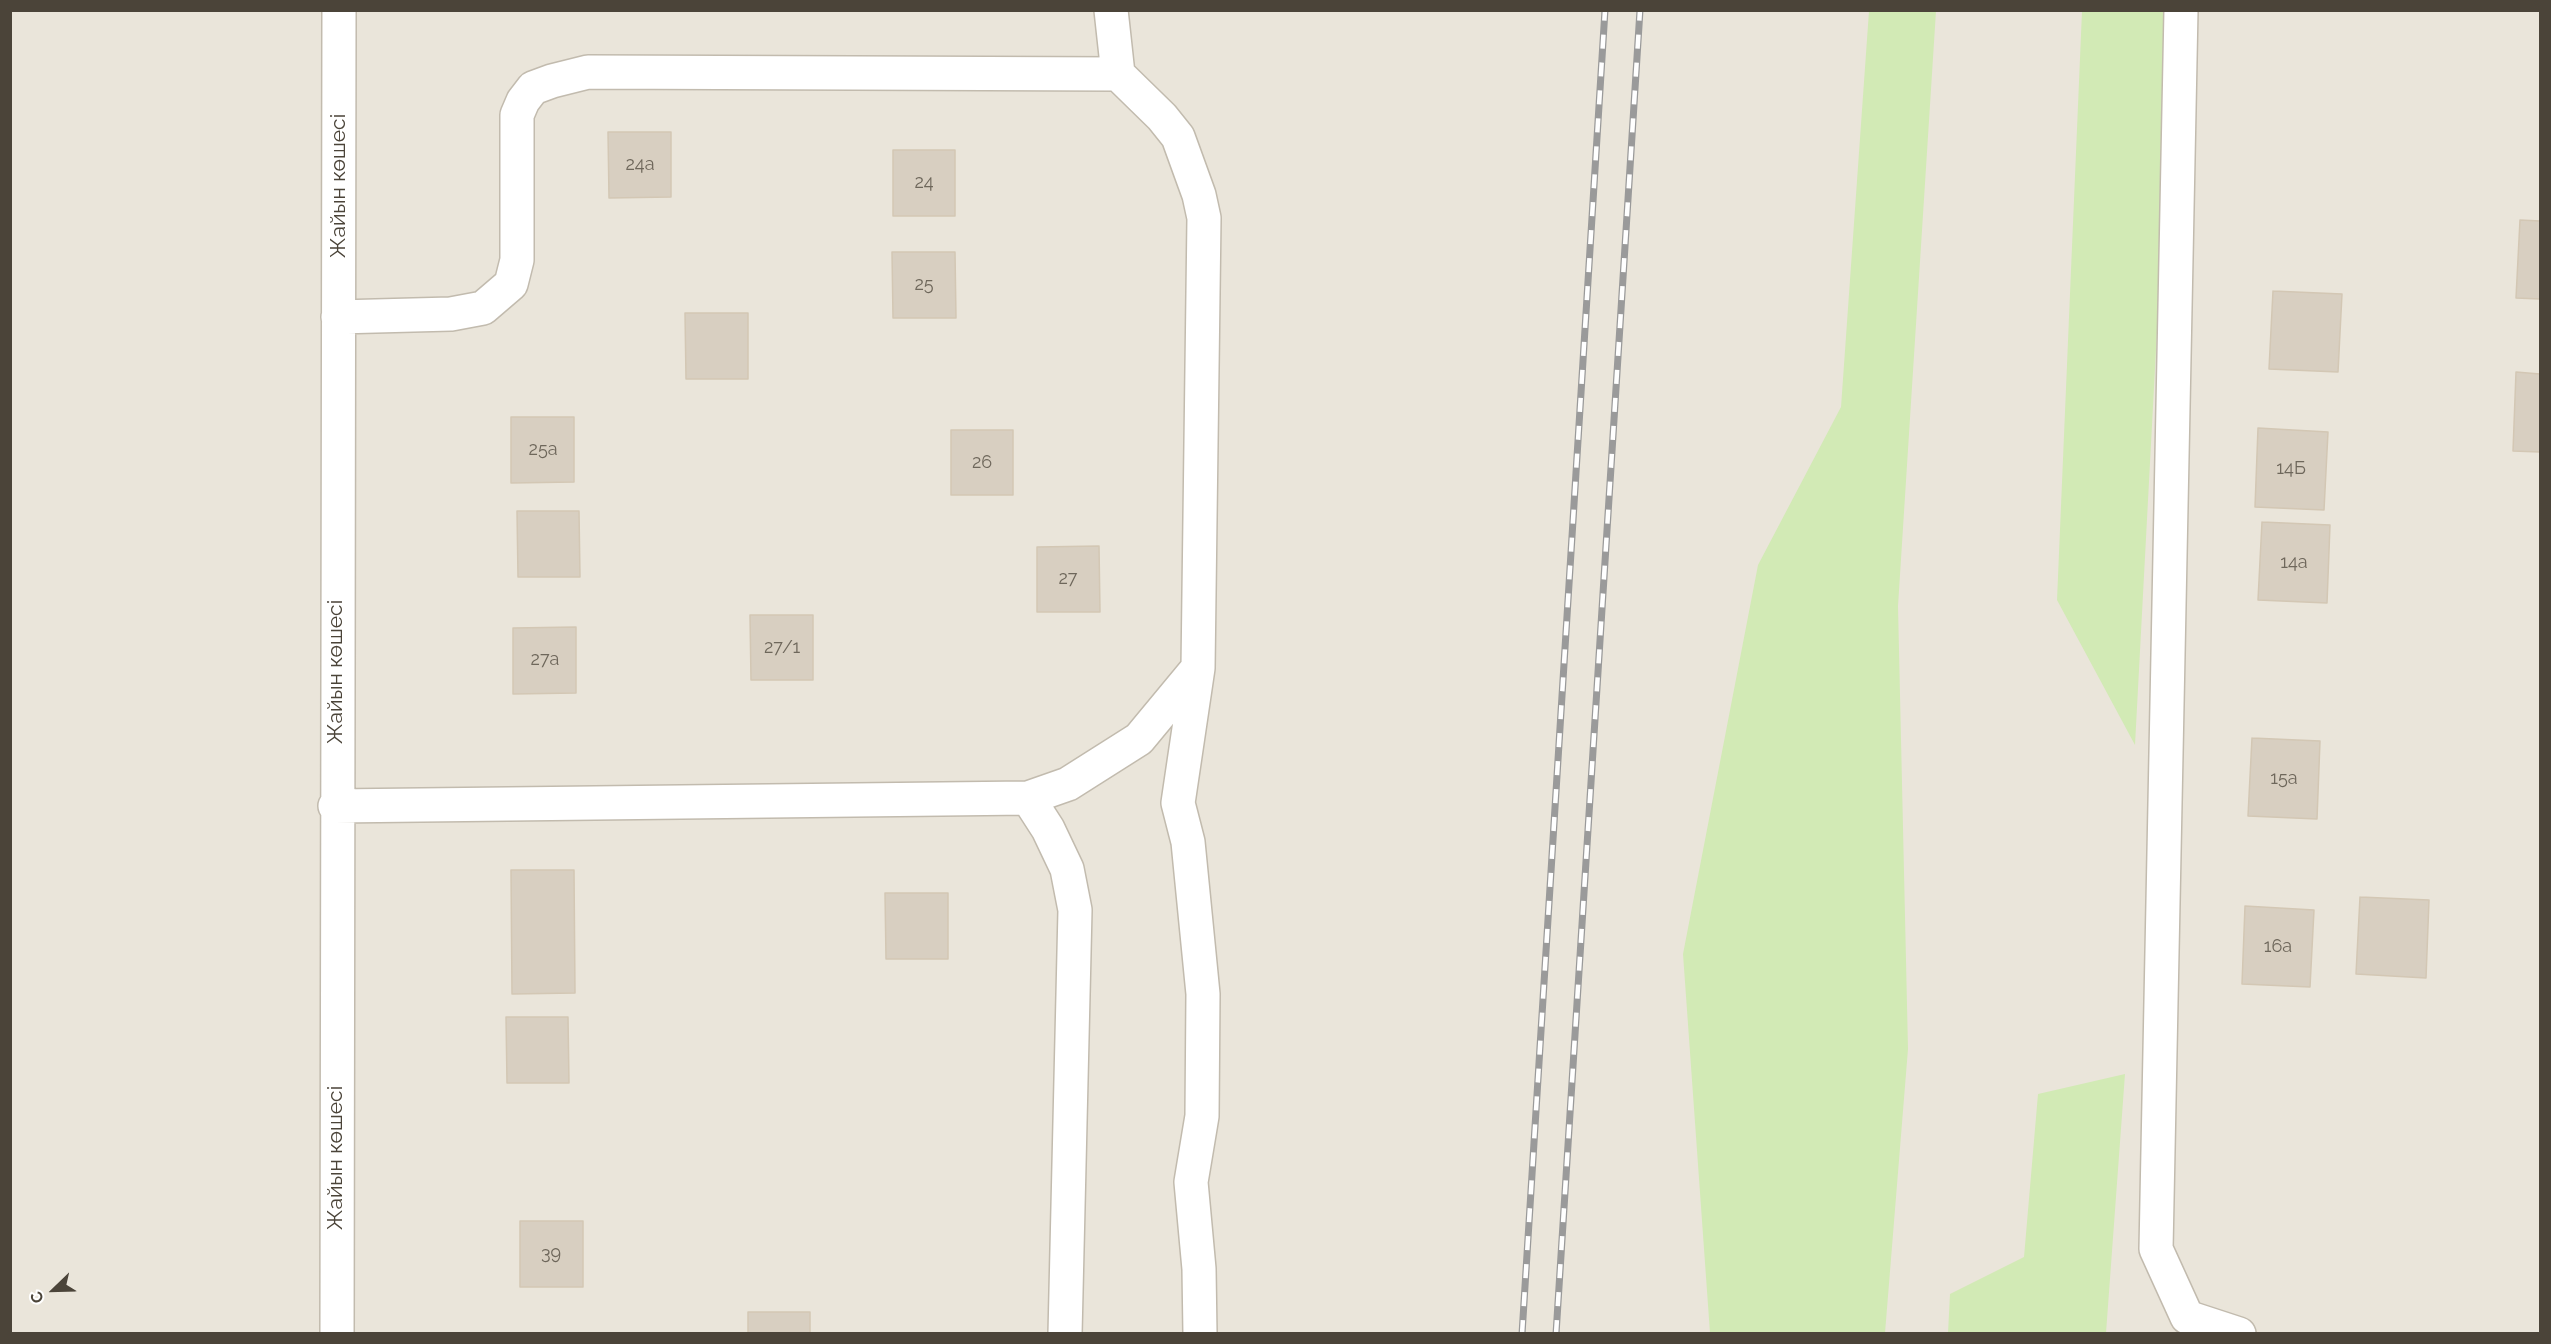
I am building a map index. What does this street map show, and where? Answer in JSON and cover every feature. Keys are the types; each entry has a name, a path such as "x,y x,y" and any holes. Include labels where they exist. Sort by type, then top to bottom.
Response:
{"street":[{"name":"Жайын көшесі","path":"337,1334 339,10"},
{"path":"1111,10 1118,74 1162,117 1178,137 1199,195 1204,218 1198,668 1178,803 1188,843 1203,994 1202,1116 1191,1182 1199,1269 1200,1334"},
{"path":"2181,10 2156,1249 2187,1317 2239,1334"},
{"path":"338,317 451,314 483,308 511,284 517,260 517,115 533,88 552,81 588,72 1118,74"},
{"path":"336,806 1028,798 1068,784 1139,739 1198,668"},
{"path":"1028,798 1048,829 1067,869 1075,910 1065,1334"}],"shaded area":[{"path":"11,11 2540,11 2540,1333 11,1333"}],"green space":[{"path":"1869,11 1936,11 1898,606 1908,1049 1885,1333 1710,1333 1683,954 1758,565 1841,407"},
{"path":"2082,11 2174,11 2135,745 2057,600"},
{"path":"2125,1074 2106,1333 1948,1333 1950,1294 2024,1257 2038,1094"}],"building":[{"path":"608,132 671,132 671,197 609,198"},
{"path":"893,150 955,150 955,216 893,216"},
{"path":"2520,220 2540,221 2540,299 2516,298"},
{"path":"892,252 955,252 956,318 893,318"},
{"path":"2273,291 2342,294 2338,372 2269,369"},
{"path":"685,313 748,313 748,379 686,379"},
{"path":"2516,372 2540,374 2540,452 2513,451"},
{"path":"511,417 574,417 574,482 511,483"},
{"path":"2258,428 2328,432 2324,510 2255,507"},
{"path":"951,430 1013,430 1013,495 951,495"},
{"path":"517,511 579,511 580,577 518,577"},
{"path":"2262,522 2330,525 2327,603 2258,600"},
{"path":"1099,546 1100,612 1037,612 1037,547"},
{"path":"750,615 813,615 813,680 751,680"},
{"path":"576,627 576,693 513,694 513,628"},
{"path":"2252,738 2320,741 2317,819 2248,816"},
{"path":"511,870 574,870 575,993 512,994"},
{"path":"885,893 948,893 948,959 886,959"},
{"path":"2360,897 2429,900 2426,978 2356,974"},
{"path":"2245,906 2314,910 2310,987 2242,984"},
{"path":"506,1017 568,1017 569,1083 507,1083"},
{"path":"520,1221 583,1221 583,1287 520,1287"},
{"path":"748,1312 810,1312 810,1334 748,1334"}],"railway":[{"path":"1522,1334 1605,10"},
{"path":"1556,1334 1640,10"}]}
